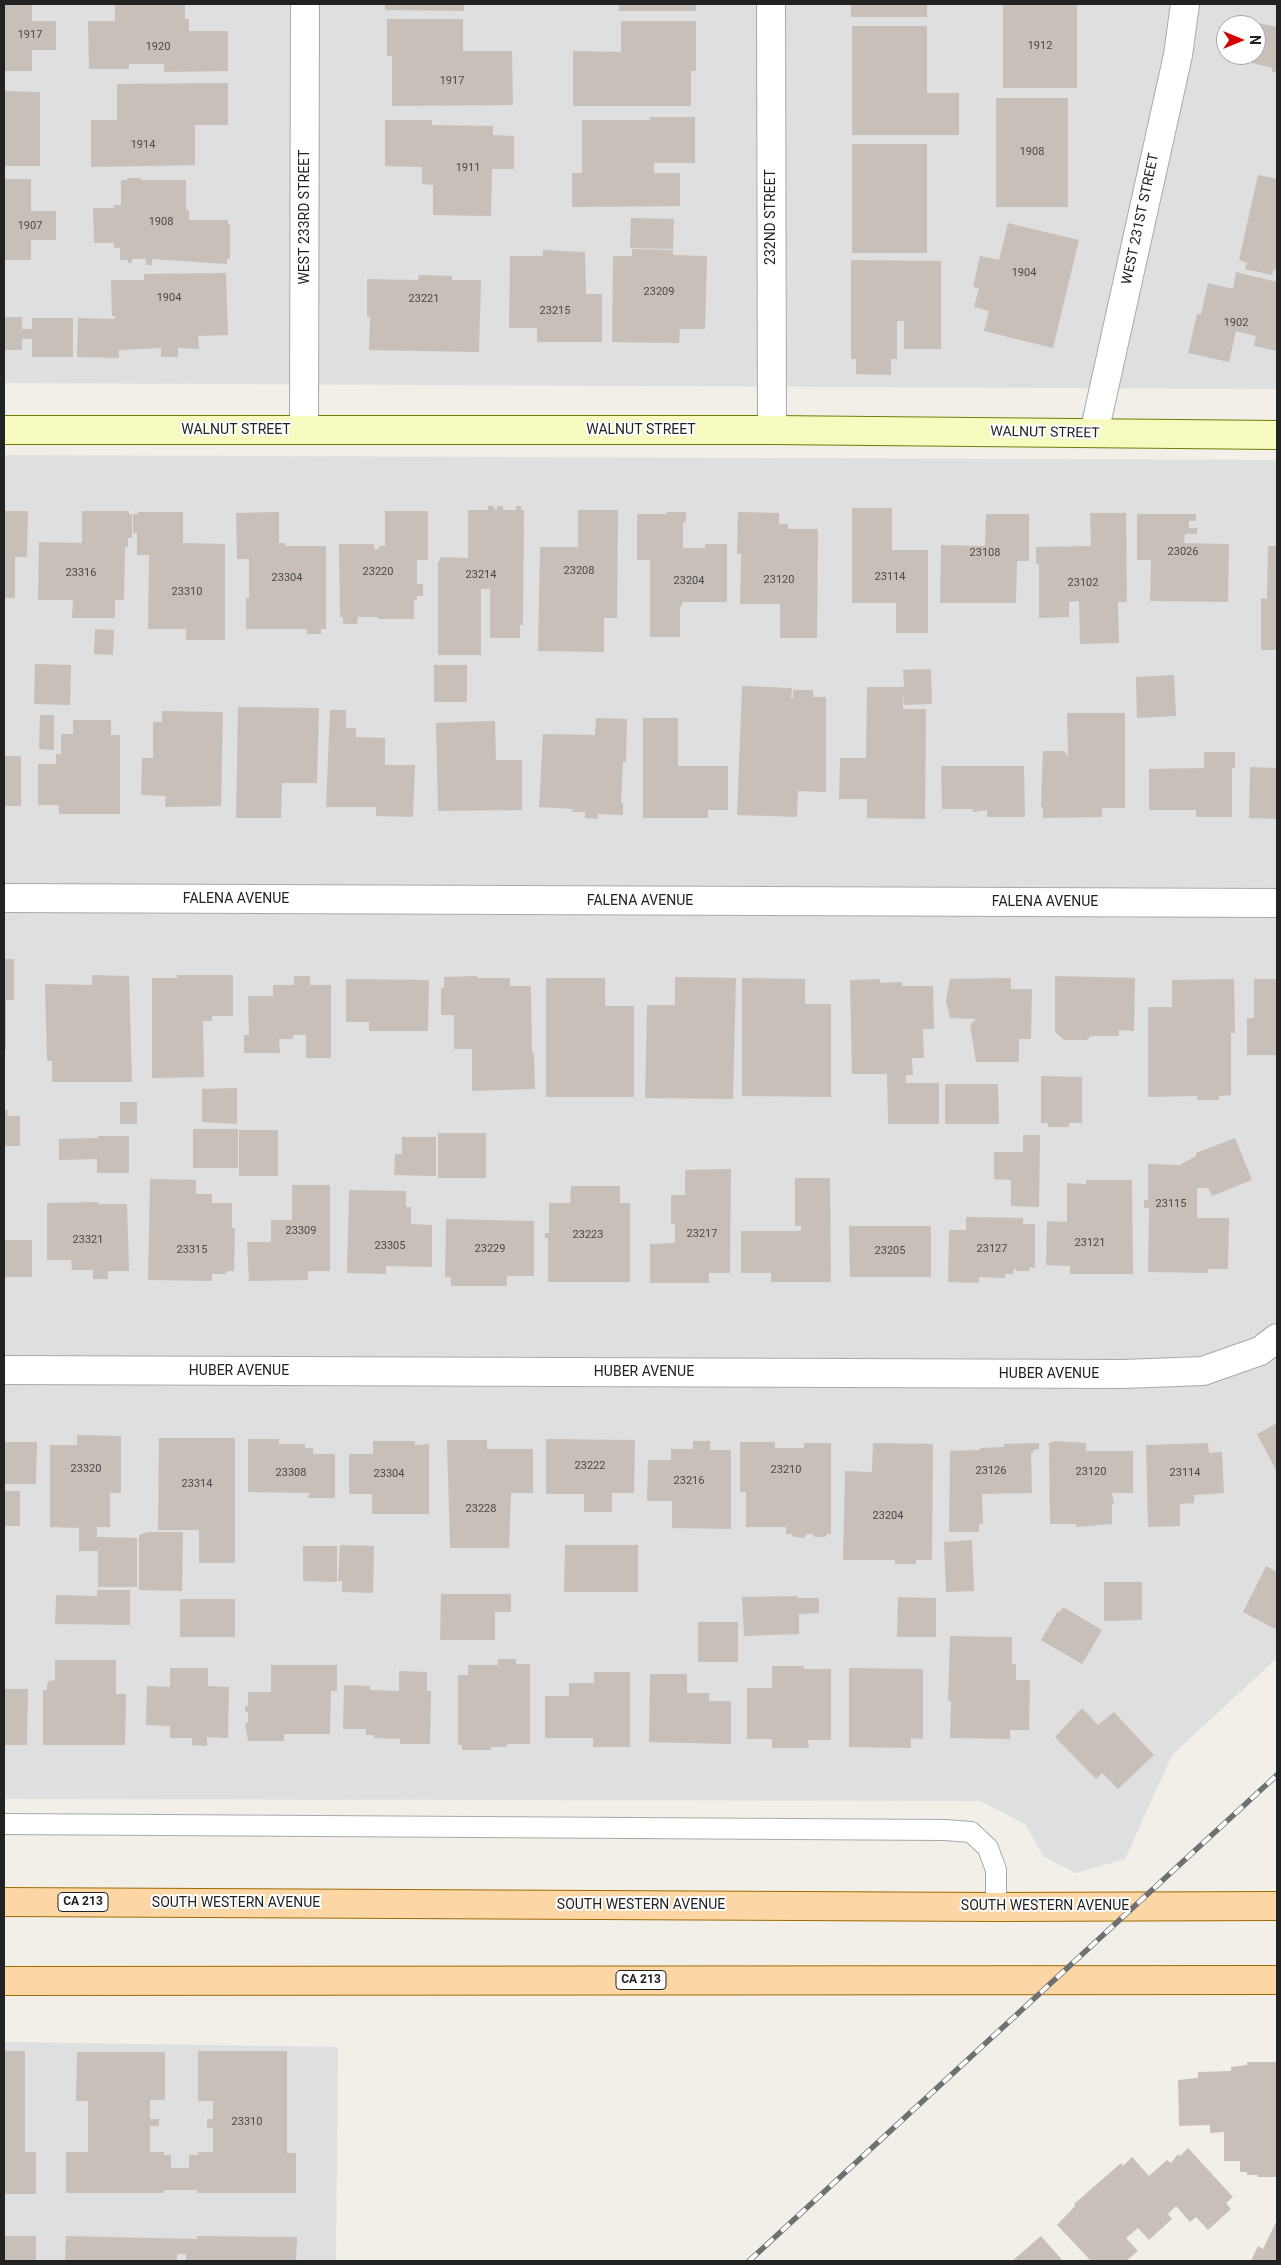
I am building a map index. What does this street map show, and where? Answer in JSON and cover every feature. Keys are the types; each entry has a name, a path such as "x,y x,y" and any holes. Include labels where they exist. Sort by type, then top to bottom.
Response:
{"main road":[{"name":"SOUTH WESTERN AVENUE","path":"4,1902 996,1907 1277,1906"},
{"name":"CA 213","path":"4,1981 1277,1980"}],"street":[{"name":"WEST 233RD STREET","path":"304,430 305,4"},
{"name":"232ND STREET","path":"771,4 772,430"},
{"name":"WEST 231ST STREET","path":"1094,434 1178,55 1186,4"},
{"name":"WALNUT STREET","path":"4,430 772,430 1277,435"},
{"name":"FALENA AVENUE","path":"4,898 1277,903"},
{"name":"HUBER AVENUE","path":"4,1370 1123,1374 1203,1371 1260,1351 1277,1338"}],"lane":[{"path":"4,1824 945,1830 971,1832 988,1848 996,1870 996,1907"}],"shaded area":[{"path":"4,4 1277,4 1277,389 4,383"},
{"path":"4,455 1277,460 1277,1658 1172,1755 1125,1859 1076,1873 1044,1857 1025,1824 980,1801 4,1799"},
{"path":"4,2042 338,2047 336,2261 4,2261"}],"building":[{"path":"4,4 32,4 32,21 56,21 56,50 32,50 32,71 4,71"},
{"path":"115,4 185,4 185,19 189,19 189,31 228,31 228,71 164,72 164,64 129,64 129,69 89,69 88,21 115,21"},
{"path":"385,4 464,4 464,11 385,10"},
{"path":"619,4 696,4 696,11 619,11"},
{"path":"851,4 927,4 927,17 851,17"},
{"path":"1003,4 1077,4 1077,88 1003,88"},
{"path":"387,19 463,19 463,51 512,51 513,105 392,106 392,56 387,56"},
{"path":"621,21 696,21 696,71 691,71 691,106 573,106 573,51 621,52"},
{"path":"1266,25 1277,27 1277,73 1272,71 1272,68 1260,65 1266,65"},
{"path":"852,26 927,26 927,93 959,93 959,135 852,135"},
{"path":"228,83 228,125 195,125 195,165 91,167 91,120 117,120 117,84"},
{"path":"4,91 40,92 40,166 4,166"},
{"path":"996,98 1068,98 1068,207 996,207"},
{"path":"650,117 695,117 695,163 654,163 654,173 680,173 680,206 572,207 572,173 582,173 582,120 650,120"},
{"path":"385,120 432,120 432,125 493,126 493,135 514,136 514,169 492,169 491,216 433,215 433,185 422,184 422,167 385,166"},
{"path":"852,144 927,144 927,253 852,253"},
{"path":"1258,175 1277,179 1277,270 1274,269 1272,275 1245,269 1247,263 1239,260"},
{"path":"127,178 141,178 141,180 186,180 186,210 189,210 189,220 228,220 228,224 230,224 230,259 227,259 227,264 152,259 152,265 146,265 146,259 132,259 132,263 128,263 128,260 120,260 120,248 114,248 114,243 94,243 93,208 114,208 114,205 121,205 121,180 127,180"},
{"path":"4,179 31,179 31,211 56,211 56,240 31,240 31,260 4,260"},
{"path":"631,218 674,219 673,249 630,248"},
{"path":"1008,223 1079,240 1053,348 984,331 989,311 974,307 979,288 973,287 980,256 999,260"},
{"path":"632,249 673,250 673,255 707,256 705,329 680,329 679,343 612,342 613,256 632,256"},
{"path":"543,250 585,252 586,294 602,294 602,342 537,342 537,328 509,328 510,256 543,256"},
{"path":"851,260 941,261 941,349 904,349 904,321 897,321 897,359 891,359 891,375 856,374 856,359 851,359"},
{"path":"1236,272 1277,282 1277,351 1254,346 1256,336 1236,331 1229,362 1188,353 1197,314 1201,314 1208,283 1233,289"},
{"path":"226,273 228,335 198,336 199,349 178,348 178,357 161,357 161,348 119,350 119,358 77,357 78,318 114,319 116,316 112,316 111,280 144,280 144,274"},
{"path":"419,275 452,276 452,280 481,280 479,352 369,350 370,317 367,317 367,279 418,280"},
{"path":"4,317 22,317 22,329 32,329 32,318 73,318 73,357 32,357 32,339 22,339 22,350 4,350"},
{"path":"488,506 494,506 494,509 497,509 497,506 503,506 503,510 516,510 516,506 521,506 521,510 524,510 523,625 520,625 520,638 490,638 490,589 481,589 481,655 438,655 438,561 440,561 440,557 468,558 468,510 488,510"},
{"path":"852,508 892,508 892,550 928,550 928,633 896,633 896,603 852,603"},
{"path":"578,510 618,510 617,618 604,618 604,652 538,651 540,547 578,547"},
{"path":"4,511 28,511 27,557 15,557 15,598 4,598"},
{"path":"82,511 129,511 129,514 132,514 132,538 128,538 128,547 125,547 124,600 115,600 115,618 72,618 73,600 38,600 39,542 82,543"},
{"path":"385,511 428,511 428,560 417,560 417,584 423,584 423,596 417,596 417,600 414,600 414,619 358,617 357,624 343,624 343,617 340,617 339,544 374,544 374,549 379,549 379,546 385,546"},
{"path":"138,512 183,512 183,543 225,544 225,640 186,640 186,629 148,629 149,555 137,555 137,533 133,533 133,514 138,514"},
{"path":"279,512 279,543 285,543 285,546 326,546 326,629 321,629 321,634 307,634 307,629 246,629 246,598 249,598 249,559 237,559 236,513"},
{"path":"667,512 686,512 686,522 683,522 683,548 705,548 705,544 727,544 727,602 683,602 680,608 680,637 650,637 650,560 637,560 637,514 667,514"},
{"path":"738,512 779,513 779,524 788,524 788,529 818,529 817,638 780,638 780,604 740,604 741,554 737,554"},
{"path":"1090,513 1126,513 1127,602 1118,602 1119,643 1080,644 1079,601 1069,602 1069,617 1039,618 1039,564 1036,564 1036,547 1091,546"},
{"path":"986,514 1029,514 1029,561 1017,561 1016,603 940,603 941,545 985,546"},
{"path":"1137,514 1196,514 1196,521 1189,521 1189,528 1197,528 1197,534 1185,534 1184,543 1229,544 1228,602 1150,601 1151,560 1137,560"},
{"path":"1268,546 1277,546 1277,650 1261,650 1261,598 1267,599"},
{"path":"95,629 114,630 113,655 94,654"},
{"path":"35,664 71,665 70,705 34,704"},
{"path":"434,665 467,665 467,702 434,702"},
{"path":"931,669 932,704 904,705 903,693 903,709 926,709 925,819 867,818 867,799 839,799 840,758 866,758 867,687 904,687 903,670"},
{"path":"1174,675 1176,716 1137,718 1136,677"},
{"path":"742,686 792,688 791,698 793,698 793,690 813,690 813,697 826,697 826,792 798,791 797,817 737,815"},
{"path":"238,707 319,708 317,783 282,783 281,818 236,818"},
{"path":"330,710 346,710 346,728 356,728 356,737 385,738 385,765 415,765 413,817 376,816 376,807 326,807"},
{"path":"162,711 223,712 221,806 165,807 166,796 141,795 142,758 153,758 153,722 162,722"},
{"path":"1067,713 1125,713 1125,808 1102,808 1102,817 1043,818 1043,807 1041,807 1043,751 1064,751 1068,757"},
{"path":"40,715 54,715 54,750 39,749"},
{"path":"596,718 627,719 626,762 623,762 621,803 623,803 623,815 598,814 598,819 585,818 585,812 572,812 573,809 539,807 543,734 595,735"},
{"path":"643,718 678,718 678,766 728,766 728,810 708,810 708,818 643,818"},
{"path":"73,720 111,720 111,735 120,735 120,814 59,814 59,805 38,805 38,764 56,764 56,754 61,754 61,734 73,734"},
{"path":"495,721 496,760 522,760 522,810 438,811 436,723"},
{"path":"1204,752 1235,752 1235,768 1232,768 1232,817 1196,817 1196,810 1149,810 1149,769 1204,768"},
{"path":"4,756 21,756 21,806 4,806"},
{"path":"941,766 1024,766 1025,817 987,817 987,810 973,812 973,809 942,809"},
{"path":"1250,767 1277,768 1277,819 1249,818"},
{"path":"4,959 14,959 14,1000 6,1000 6,1050 4,1050"},
{"path":"92,975 129,976 132,1082 52,1082 52,1061 47,1061 45,984 92,985"},
{"path":"177,975 233,975 233,1016 212,1016 212,1021 203,1021 204,1077 152,1078 152,978 177,978"},
{"path":"294,976 310,976 310,985 331,985 331,1058 306,1058 306,1035 293,1035 293,1039 279,1039 280,1053 244,1053 244,1035 249,1035 248,996 273,996 273,985 294,985"},
{"path":"477,976 477,978 510,978 510,986 531,986 532,1053 534,1053 535,1089 472,1091 472,1049 454,1049 454,1015 441,1015 441,988 444,988 444,977"},
{"path":"1055,976 1135,978 1134,1031 1119,1030 1119,1036 1091,1036 1087,1040 1064,1040 1055,1032"},
{"path":"675,977 736,978 733,1099 645,1098 647,1005 675,1005"},
{"path":"546,978 605,978 605,1006 634,1006 634,1097 546,1097"},
{"path":"742,978 805,979 805,1004 831,1004 831,1097 742,1096"},
{"path":"1011,978 1011,989 1032,989 1031,1039 1019,1039 1019,1062 976,1062 970,1025 976,1019 950,1018 946,1001 950,979"},
{"path":"346,979 429,980 428,1031 369,1031 369,1022 346,1022"},
{"path":"880,979 880,983 902,982 902,986 933,986 934,1029 923,1029 924,1058 912,1058 913,1075 906,1075 906,1083 939,1083 939,1124 888,1124 887,1074 852,1074 850,980"},
{"path":"1234,979 1235,1033 1231,1033 1231,1095 1219,1096 1219,1100 1197,1100 1197,1096 1148,1097 1148,1007 1172,1007 1172,980"},
{"path":"1254,979 1277,979 1277,1055 1247,1055 1247,1018 1254,1018"},
{"path":"1041,1076 1082,1077 1082,1123 1069,1123 1069,1127 1048,1127 1048,1123 1041,1123"},
{"path":"945,1084 998,1084 999,1124 945,1124"},
{"path":"237,1088 237,1124 202,1122 202,1089"},
{"path":"120,1102 137,1102 137,1124 120,1124"},
{"path":"4,1110 8,1110 7,1116 20,1116 20,1146 4,1146"},
{"path":"193,1129 238,1129 238,1168 193,1168"},
{"path":"239,1130 278,1130 278,1176 239,1176"},
{"path":"438,1133 486,1133 486,1178 438,1178"},
{"path":"1023,1135 1040,1135 1039,1207 1011,1206 1011,1180 994,1179 994,1152 1023,1152"},
{"path":"98,1136 129,1136 129,1173 97,1173 97,1159 59,1160 59,1139 98,1138"},
{"path":"402,1137 436,1137 436,1176 394,1175 395,1154 402,1154"},
{"path":"1235,1138 1252,1180 1212,1196 1208,1188 1197,1188 1197,1218 1229,1218 1228,1269 1208,1269 1208,1273 1148,1272 1149,1208 1144,1208 1144,1200 1148,1200 1148,1164 1180,1165 1196,1156 1196,1153"},
{"path":"731,1169 730,1273 709,1273 709,1283 650,1283 650,1244 675,1243 675,1224 671,1224 671,1195 685,1195 685,1170"},
{"path":"795,1178 830,1178 831,1282 771,1282 771,1273 741,1273 741,1231 801,1231 801,1226 795,1226"},
{"path":"150,1179 196,1180 196,1194 212,1194 212,1203 232,1203 232,1228 235,1228 234,1271 228,1271 225,1274 212,1274 212,1281 148,1280"},
{"path":"1086,1180 1132,1180 1133,1274 1070,1274 1070,1266 1046,1265 1047,1221 1067,1222 1067,1183 1086,1184"},
{"path":"292,1185 330,1185 330,1271 308,1271 308,1280 249,1281 247,1242 271,1242 271,1220 292,1220"},
{"path":"571,1186 620,1186 620,1203 630,1203 630,1282 548,1282 548,1238 545,1238 545,1233 549,1233 549,1203 570,1203"},
{"path":"349,1190 406,1191 406,1207 411,1207 411,1224 432,1225 432,1267 386,1266 386,1274 347,1273"},
{"path":"98,1202 98,1204 127,1204 129,1271 108,1271 108,1279 93,1279 93,1270 72,1270 71,1260 47,1260 47,1203"},
{"path":"966,1217 1023,1218 1023,1224 1035,1224 1035,1268 1030,1267 1029,1271 1016,1271 1014,1269 1013,1274 1005,1274 1005,1278 979,1277 979,1283 948,1282 949,1230 966,1230"},
{"path":"446,1219 534,1221 534,1276 507,1276 507,1286 451,1286 451,1277 445,1277"},
{"path":"849,1226 931,1226 931,1277 850,1277"},
{"path":"4,1240 32,1240 32,1277 4,1277"},
{"path":"1277,1423 1277,1472 1257,1434"},
{"path":"77,1435 121,1436 121,1493 110,1493 110,1527 97,1527 97,1537 137,1538 137,1587 98,1587 98,1551 79,1551 79,1528 50,1527 50,1445 77,1445"},
{"path":"159,1438 235,1438 235,1563 199,1563 199,1530 158,1530"},
{"path":"248,1439 279,1439 279,1444 305,1444 305,1448 313,1448 313,1454 335,1454 335,1498 308,1498 309,1493 248,1492"},
{"path":"546,1439 635,1440 634,1493 612,1493 612,1512 584,1512 584,1494 546,1494"},
{"path":"447,1440 487,1440 487,1449 533,1449 533,1493 511,1493 509,1548 450,1548"},
{"path":"373,1441 415,1441 415,1445 429,1444 429,1514 372,1514 372,1494 349,1494 349,1454 373,1454"},
{"path":"693,1441 710,1441 710,1450 731,1450 731,1529 672,1528 672,1501 647,1501 648,1460 671,1460 671,1449 693,1449"},
{"path":"1056,1441 1086,1443 1086,1451 1133,1451 1133,1493 1112,1493 1114,1504 1112,1504 1112,1524 1076,1527 1076,1524 1050,1524 1049,1443"},
{"path":"4,1442 37,1442 36,1484 4,1484"},
{"path":"740,1442 775,1442 775,1448 804,1448 804,1443 831,1443 831,1534 827,1534 825,1537 815,1537 812,1534 807,1534 804,1538 786,1534 786,1527 746,1527 746,1492 740,1492"},
{"path":"873,1443 933,1444 932,1560 916,1560 916,1564 895,1564 895,1560 843,1560 845,1471 872,1472"},
{"path":"1039,1443 1039,1449 1033,1450 1033,1453 1031,1453 1032,1493 982,1494 983,1524 979,1524 979,1532 949,1532 950,1451 1004,1447 1004,1444"},
{"path":"1208,1443 1209,1453 1222,1452 1224,1493 1194,1495 1194,1503 1180,1504 1180,1526 1148,1527 1146,1445"},
{"path":"4,1491 20,1491 20,1526 4,1526"},
{"path":"148,1532 183,1532 182,1591 139,1590 139,1535"},
{"path":"972,1540 974,1591 946,1592 944,1542"},
{"path":"340,1545 374,1546 373,1593 342,1592 342,1581 338,1581"},
{"path":"565,1545 638,1545 638,1592 564,1592"},
{"path":"303,1546 337,1546 337,1582 303,1581"},
{"path":"1266,1566 1277,1572 1277,1630 1243,1612"},
{"path":"1104,1582 1142,1582 1142,1620 1104,1621"},
{"path":"97,1590 130,1590 130,1625 55,1624 56,1595 97,1596"},
{"path":"441,1594 511,1594 511,1612 495,1612 495,1640 440,1640"},
{"path":"798,1596 798,1598 819,1598 819,1613 799,1614 799,1634 744,1636 742,1597"},
{"path":"898,1597 936,1598 936,1637 897,1637"},
{"path":"180,1599 235,1599 235,1637 180,1637"},
{"path":"1063,1607 1102,1630 1082,1664 1041,1640 1058,1611 1060,1612"},
{"path":"698,1622 738,1622 738,1662 698,1662"},
{"path":"950,1636 1012,1637 1012,1664 1016,1664 1016,1680 1030,1680 1029,1730 1010,1730 1010,1739 950,1738 951,1701 948,1701"},
{"path":"498,1659 516,1659 516,1664 530,1664 530,1744 507,1744 507,1747 491,1747 491,1750 462,1750 462,1745 458,1745 458,1675 468,1675 468,1665 498,1665"},
{"path":"55,1660 116,1660 116,1694 126,1694 125,1745 43,1745 43,1690 47,1690 49,1681 55,1680"},
{"path":"271,1665 337,1665 337,1691 331,1691 330,1734 284,1734 284,1741 248,1741 245,1723 248,1723 248,1712 245,1712 245,1706 248,1706 248,1692 271,1692"},
{"path":"772,1666 804,1666 804,1669 831,1669 831,1740 808,1740 809,1748 772,1748 772,1739 747,1739 747,1688 772,1688"},
{"path":"170,1668 208,1668 208,1686 229,1687 228,1738 207,1737 207,1746 192,1745 192,1738 170,1738 170,1726 146,1725 147,1686 170,1687"},
{"path":"849,1668 923,1669 923,1739 911,1738 911,1748 849,1747"},
{"path":"399,1671 427,1672 427,1691 431,1691 430,1744 400,1744 400,1739 374,1738 374,1735 366,1735 366,1729 343,1729 344,1685 370,1686 370,1690 399,1691"},
{"path":"594,1672 630,1672 630,1747 593,1747 593,1738 545,1738 545,1696 569,1696 569,1683 594,1683"},
{"path":"650,1674 687,1674 687,1693 709,1693 709,1701 731,1701 731,1744 649,1742"},
{"path":"4,1689 28,1689 27,1745 4,1745"},
{"path":"1082,1708 1098,1725 1114,1712 1154,1755 1118,1789 1102,1773 1096,1779 1055,1737"},
{"path":"4,2051 25,2051 25,2152 36,2152 36,2194 4,2194"},
{"path":"198,2051 287,2051 287,2153 296,2153 296,2193 197,2193 197,2190 164,2190 164,2193 66,2193 66,2152 88,2152 88,2101 76,2101 77,2052 165,2052 165,2100 150,2100 150,2119 159,2119 159,2126 150,2126 150,2152 164,2152 164,2155 171,2155 171,2168 189,2168 189,2155 198,2155 198,2152 213,2152 213,2128 207,2128 207,2119 213,2119 213,2101 198,2101"},
{"path":"1247,2062 1277,2062 1277,2177 1247,2175 1247,2172 1240,2172 1240,2161 1224,2161 1224,2132 1210,2133 1210,2125 1179,2126 1178,2080 1198,2078 1198,2072 1231,2071 1231,2067 1247,2065"},
{"path":"1188,2148 1233,2197 1226,2203 1231,2209 1208,2230 1196,2217 1190,2222 1176,2206 1168,2214 1172,2219 1149,2240 1138,2228 1126,2238 1138,2251 1126,2261 1091,2261 1057,2225 1075,2206 1074,2204 1121,2163 1123,2166 1132,2157 1149,2176 1167,2160 1171,2163 1178,2154 1180,2156"},
{"path":"1276,2222 1277,2261 1251,2261 1258,2246 1263,2249"},
{"path":"4,2236 36,2236 36,2261 4,2261"},
{"path":"66,2236 197,2239 197,2236 297,2237 296,2261 186,2261 186,2254 177,2254 177,2261 65,2261"},
{"path":"1041,2236 1063,2261 1012,2261"}],"railway":[{"path":"749,2261 1277,1775"}]}
